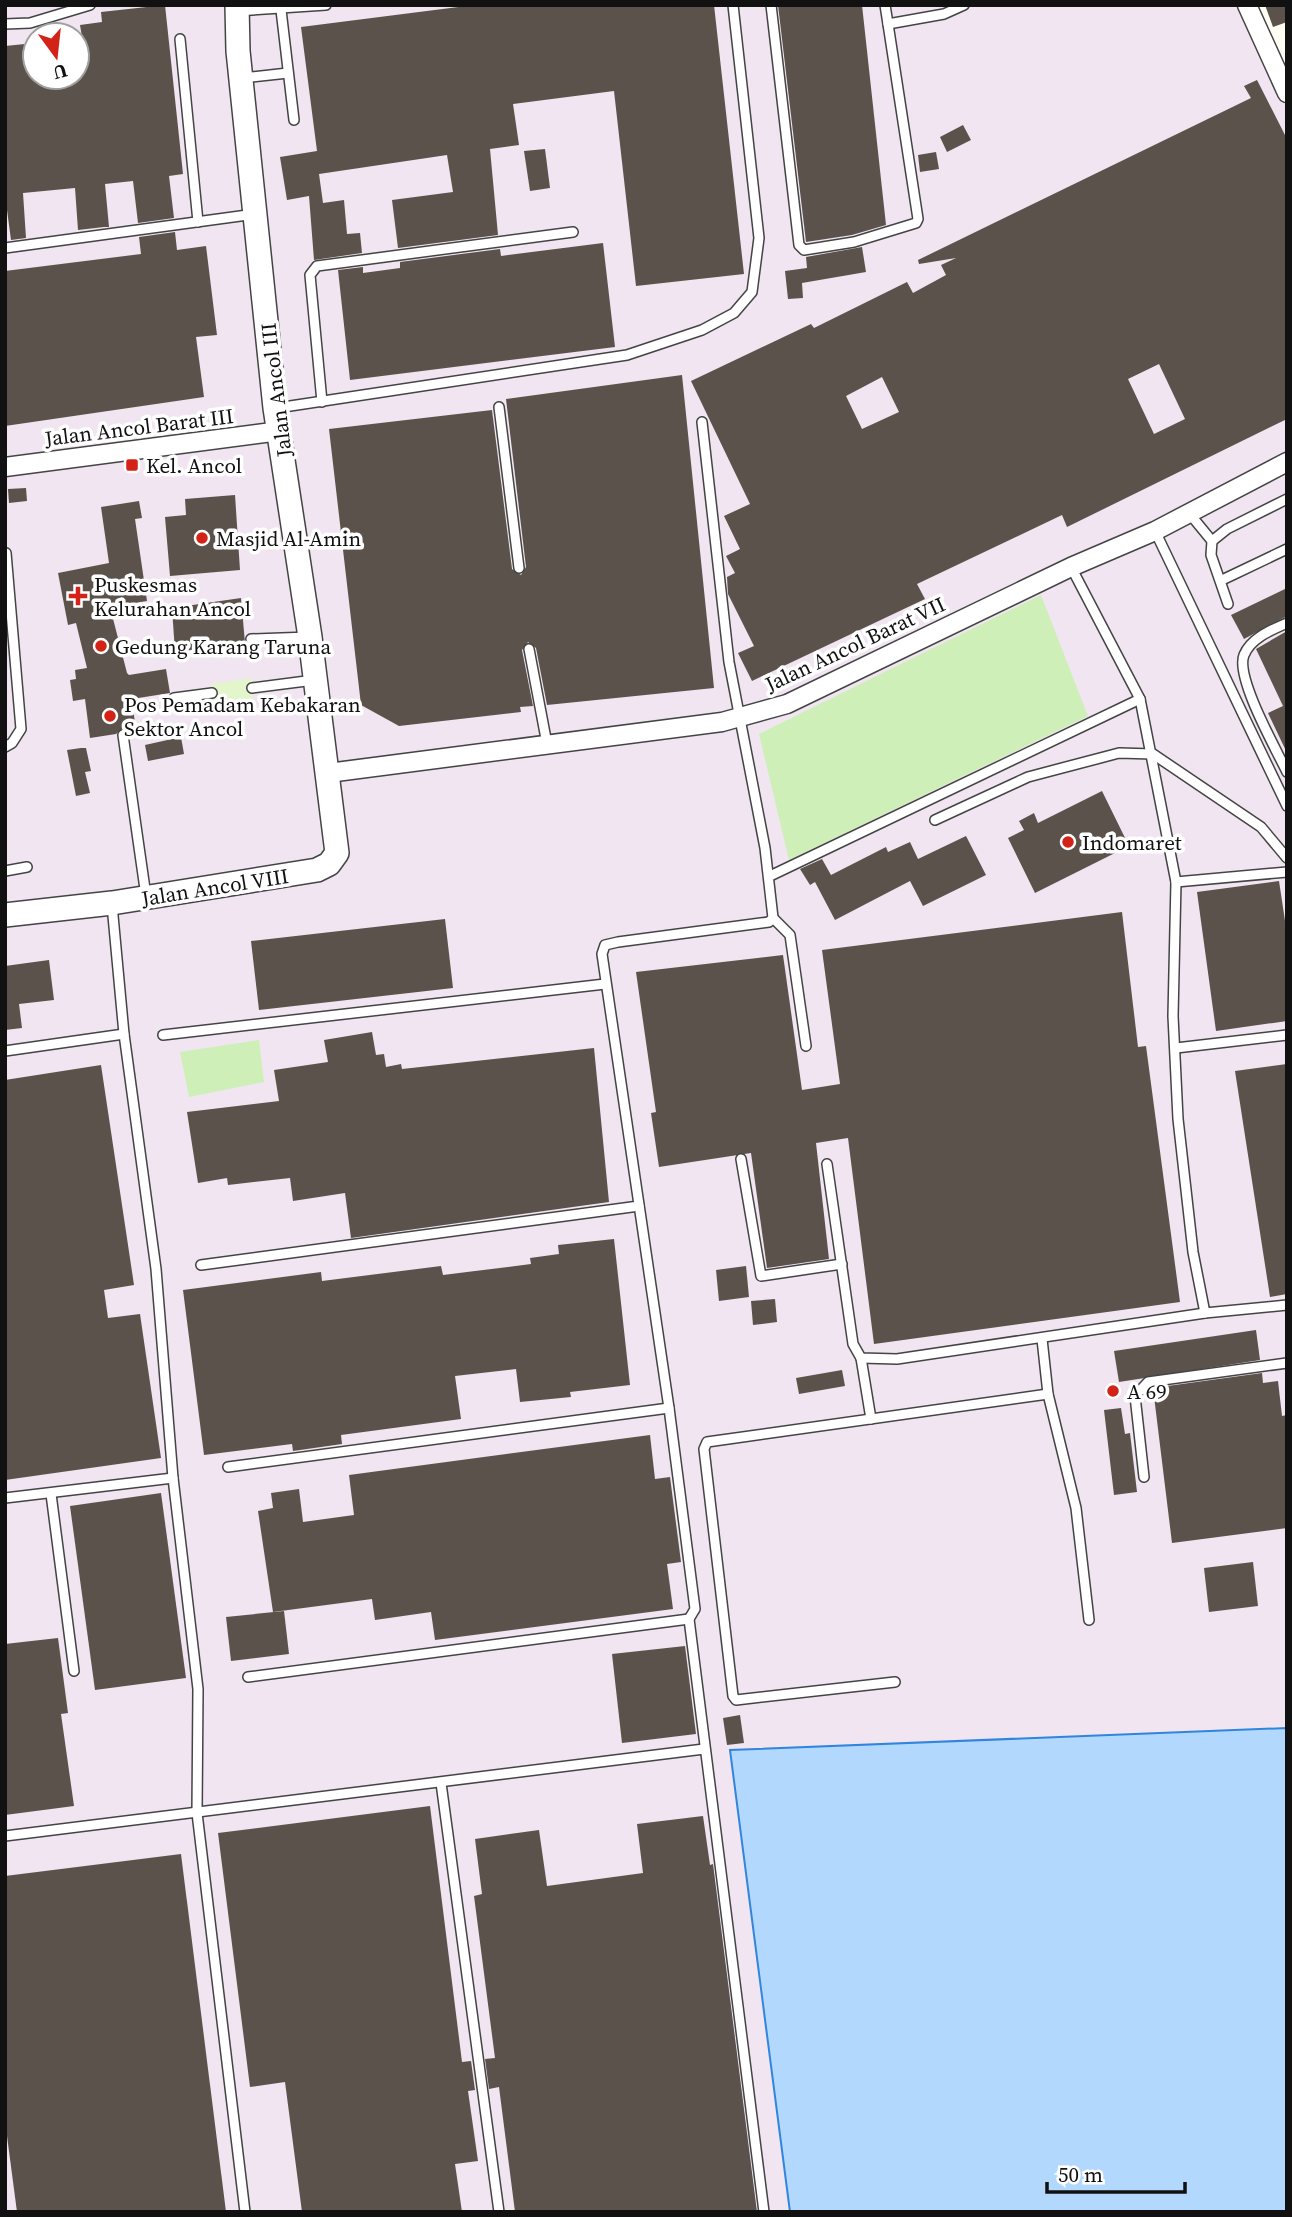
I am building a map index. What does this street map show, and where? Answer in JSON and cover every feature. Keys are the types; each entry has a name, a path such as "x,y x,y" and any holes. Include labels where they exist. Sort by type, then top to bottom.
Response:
{"street":[{"path":"1247,5 1287,93"},
{"name":"Jalan Ancol III","path":"236,8 275,408 328,773"},
{"name":"Jalan Ancol Barat III","path":"5,467 279,431"},
{"name":"Jalan Ancol Barat VII","path":"328,773 742,717 787,704 1071,567 1155,531 1287,462"},
{"name":"Jalan Ancol VIII","path":"5,915 112,903 317,870 329,864 337,853 328,773"}],"lane":[{"path":"5,24 30,23 90,5"},
{"path":"236,8 281,10 326,5"},
{"path":"275,408 627,355 702,330 734,313 752,292 759,238 733,5"},
{"path":"771,5 799,245 804,250 854,242 916,223 918,219 885,5"},
{"path":"888,24 944,14 964,5"},
{"path":"281,10 294,120"},
{"path":"180,39 198,222"},
{"path":"241,79 288,72"},
{"path":"5,248 257,213"},
{"path":"322,402 310,275 317,266 573,232"},
{"path":"499,407 519,568"},
{"path":"702,422 726,637 769,876 773,918 790,935 806,1046"},
{"path":"1212,541 1227,529 1287,499"},
{"path":"1189,513 1212,541 1211,555 1222,580 1228,604"},
{"path":"1155,531 1287,806"},
{"path":"1222,580 1287,549"},
{"path":"5,747 12,743 21,729 6,553"},
{"path":"1071,567 1140,699 1153,754 1176,882 1173,1016 1178,1119 1193,1252 1205,1313"},
{"path":"1287,623 1253,642 1243,657 1245,674 1260,715 1287,772"},
{"path":"251,639 285,640 310,637"},
{"path":"529,649 547,744"},
{"path":"252,688 316,680"},
{"path":"174,698 212,693"},
{"path":"769,876 1140,699"},
{"path":"123,735 146,898"},
{"path":"935,820 1028,777 1119,753 1153,754 1261,827 1287,858"},
{"path":"5,871 27,867"},
{"path":"1176,882 1287,872"},
{"path":"112,903 124,1034 156,1269 173,1478 198,1689 197,1813 245,2212"},
{"path":"764,2212 704,1749 690,1619 695,1609 669,1408 602,954 605,944 769,922 773,918"},
{"path":"163,1035 605,984"},
{"path":"5,1051 124,1034"},
{"path":"1176,1048 1287,1035"},
{"path":"741,1159 761,1276 842,1264"},
{"path":"827,1164 853,1344 861,1358 871,1419"},
{"path":"201,1265 639,1206"},
{"path":"861,1358 897,1359 1205,1313 1287,1305"},
{"path":"1042,1339 1048,1394 1076,1508 1089,1620"},
{"path":"1144,1477 1135,1396 1139,1388 1148,1381 1287,1363"},
{"path":"895,1682 736,1700 704,1449 707,1442 1048,1394"},
{"path":"228,1467 669,1408"},
{"path":"5,1498 173,1478"},
{"path":"51,1494 74,1671"},
{"path":"248,1676 690,1619"},
{"path":"5,1836 704,1749"},
{"path":"442,1783 499,2212"}],"shaded area":[{"path":"5,5 1241,5 1287,101 1287,1728 730,1750 790,2212 5,2212"}],"green space":[{"path":"1041,595 1088,716 789,860 759,734"},
{"path":"251,678 254,705 215,710 211,684"},
{"path":"259,1040 264,1082 189,1097 180,1052"}],"water":[{"path":"1287,1728 1287,2212 790,2212 730,1750"}],"building":[{"path":"165,5 183,174 169,176 174,218 138,223 133,181 105,184 109,227 78,230 75,188 23,193 26,238 11,240 5,195 5,46 21,44 21,91 91,91 91,24 102,22 101,12"},
{"path":"474,5 714,5 744,274 636,286 614,91 513,104 519,145 490,149 498,235 398,248 392,200 453,192 447,155 319,174 323,203 344,200 347,234 360,233 362,253 314,260 309,196 287,200 280,157 317,151 301,27"},
{"path":"778,5 862,5 886,225 852,235 806,242"},
{"path":"1265,5 1287,5 1287,22 1273,27"},
{"path":"1257,80 1287,139 1287,419 1067,527 1062,515 917,584 925,599 752,681 738,653 754,646 728,594 727,577 735,573 726,556 740,549 724,516 750,504 691,381 811,324 814,328 907,282 913,293 946,275 941,265 956,258 919,264 918,260 1251,98 1244,86","holes":["1159,364 1185,419 1154,434 1128,379","882,377 899,412 862,429 846,396"]},
{"path":"963,125 971,140 947,152 940,137"},
{"path":"545,149 550,188 530,191 524,151"},
{"path":"936,152 939,169 920,172 918,155"},
{"path":"175,232 177,250 206,246 217,335 196,337 204,397 5,426 5,271 141,254 139,237"},
{"path":"603,243 615,347 350,380 338,270 363,267 363,273 400,268 400,262 500,249 501,256"},
{"path":"862,247 866,272 802,283 803,298 788,299 785,271 807,268 806,257"},
{"path":"682,375 714,688 547,705 536,648 528,642 522,650 533,706 520,707 521,712 399,726 361,705 329,429 492,410 512,569 521,575 526,567 506,399"},
{"path":"26,488 27,501 9,503 8,489"},
{"name":"Masjid Al-Amin","path":"235,495 240,570 170,576 165,517 186,515 185,499"},
{"path":"139,501 142,518 135,519 147,601 110,607 127,673 129,675 166,669 170,693 132,699 136,732 129,733 123,728 116,734 90,738 85,699 73,701 70,680 76,679 75,670 87,668 76,623 68,625 58,573 109,563 101,507"},
{"path":"1287,588 1287,616 1244,639 1231,615"},
{"path":"241,598 245,643 175,652 172,608"},
{"path":"1287,631 1287,753 1268,713 1283,706 1256,649"},
{"path":"181,737 184,754 148,761 145,745"},
{"path":"86,748 91,771 85,772 90,793 76,796 67,750"},
{"name":"Indomaret","path":"1102,791 1129,846 1035,893 1008,838 1024,830 1019,821 1034,813 1038,823"},
{"path":"966,836 986,875 923,906 910,881 835,920 815,882 810,885 800,869 822,859 831,875 886,847 888,852 910,842 918,859"},
{"path":"1279,881 1287,934 1287,1021 1216,1031 1197,892"},
{"path":"1122,912 1138,1047 1146,1046 1180,1302 874,1344 848,1138 816,1143 829,1259 767,1268 751,1153 659,1167 651,1113 656,1112 636,972 783,955 802,1090 840,1084 822,950"},
{"path":"445,919 453,988 259,1010 251,941"},
{"path":"49,960 54,1000 19,1004 22,1028 5,1030 5,966"},
{"path":"372,1032 376,1055 384,1054 386,1067 401,1064 402,1069 594,1048 609,1202 351,1238 345,1193 293,1201 290,1178 228,1185 227,1178 198,1183 187,1112 279,1101 274,1070 328,1062 324,1040"},
{"path":"1287,1064 1287,1294 1270,1297 1235,1071"},
{"path":"101,1065 134,1285 104,1290 108,1318 140,1314 161,1458 5,1480 5,1080"},
{"path":"614,1239 630,1385 570,1392 571,1397 520,1402 516,1369 455,1376 461,1419 341,1435 342,1444 293,1451 292,1444 204,1455 183,1290 321,1272 322,1281 441,1266 443,1275 531,1264 530,1258 559,1254 558,1245"},
{"path":"746,1266 749,1297 719,1301 716,1270"},
{"path":"775,1299 777,1322 753,1325 751,1301"},
{"path":"1256,1330 1260,1360 1119,1382 1114,1351"},
{"path":"842,1370 845,1386 799,1394 796,1378"},
{"path":"1262,1373 1263,1383 1278,1381 1282,1416 1287,1415 1287,1528 1172,1543 1153,1388"},
{"path":"1121,1408 1125,1434 1130,1433 1137,1492 1114,1495 1104,1410"},
{"path":"650,1435 655,1479 670,1477 681,1562 667,1564 673,1609 435,1640 431,1612 375,1620 372,1599 273,1612 258,1511 273,1508 271,1493 299,1489 303,1522 354,1515 349,1475"},
{"path":"161,1493 186,1678 95,1690 70,1506"},
{"path":"1253,1562 1258,1606 1209,1612 1204,1568"},
{"path":"284,1611 289,1654 231,1661 226,1617"},
{"path":"58,1638 68,1713 61,1714 74,1806 5,1815 5,1644"},
{"path":"685,1646 696,1734 622,1743 612,1654"},
{"path":"740,1715 744,1743 727,1745 723,1718"},
{"path":"430,1806 462,2062 471,2061 475,2090 468,2091 478,2161 455,2164 462,2212 302,2212 285,2082 250,2087 218,1833"},
{"path":"703,1816 710,1865 713,1864 757,2212 515,2212 499,2087 489,2089 485,2059 495,2058 474,1896 482,1894 475,1839 539,1830 547,1886 643,1873 637,1824"},
{"path":"181,1854 226,2212 17,2212 5,2121 5,1876"}],"place":[{"name":"Kel. Ancol","path":"132,465"},
{"name":"Masjid Al-Amin","path":"202,538"},
{"name":"Puskesmas Kelurahan Ancol","path":"78,596"},
{"name":"Gedung Karang Taruna","path":"101,646"},
{"name":"Pos Pemadam Kebakaran Sektor Ancol","path":"110,716"},
{"name":"Indomaret","path":"1068,842"},
{"name":"A 69","path":"1113,1391"}]}
